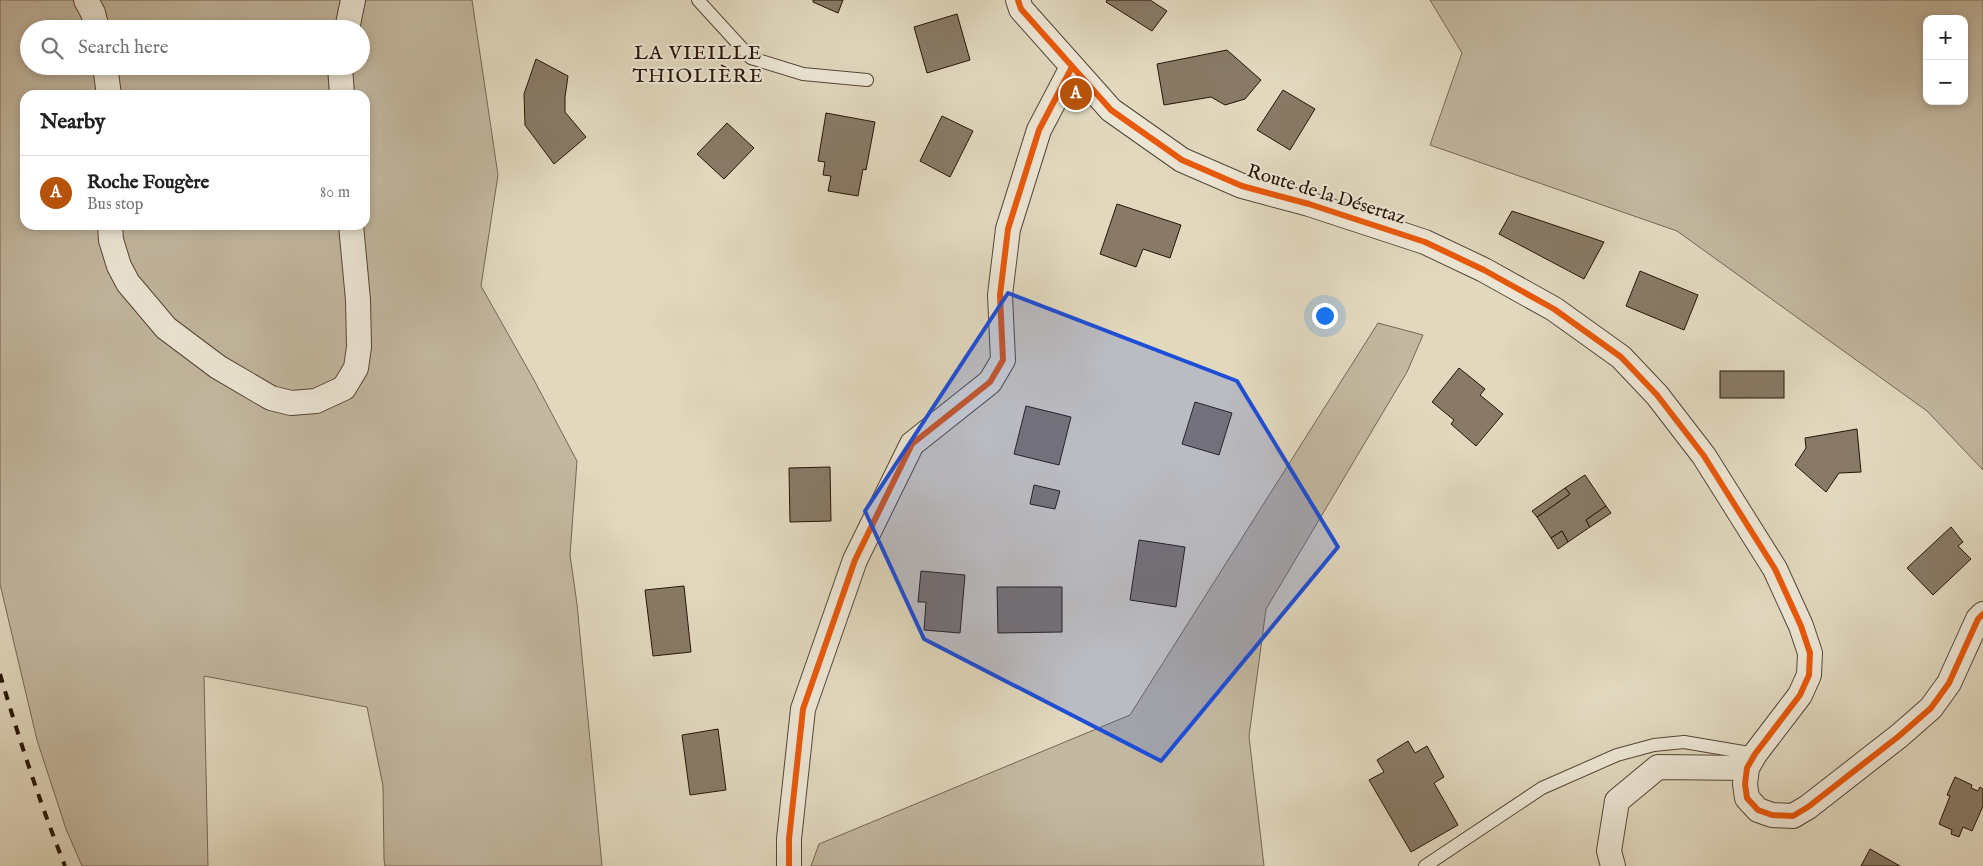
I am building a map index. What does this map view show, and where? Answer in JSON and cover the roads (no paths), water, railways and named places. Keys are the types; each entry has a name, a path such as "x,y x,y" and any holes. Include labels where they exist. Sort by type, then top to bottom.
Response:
{"street":[{"path":"86,0 95,20"},
{"path":"349,20 353,0"},
{"name":"Route de la Désertaz","path":"1018,0 1021,9 1111,110 1182,160 1242,186 1309,204 1425,242 1484,270 1554,309 1621,357 1657,395 1704,456 1775,570 1801,626 1810,654 1809,675 1800,695 1751,761"},
{"path":"789,866 788,839 803,708 854,560 912,444 990,382 1003,360 1000,295 1008,229 1039,130 1072,67"},
{"path":"106,75 108,90"},
{"path":"341,75 342,90"},
{"path":"110,230 111,240 119,266 128,283 166,328 218,367 271,398 291,403 316,401 344,388 356,368 359,347 358,300 351,230"},
{"path":"1613,866 1609,851 1617,801 1658,767 1751,761 1745,784 1747,798 1758,810 1772,815 1793,816 1808,807 1899,736 1930,708 1949,683 1978,619 1983,614"}],"lane":[{"path":"698,0 751,58 804,74 867,80"},
{"path":"1425,866 1542,788 1617,755 1654,745 1684,742 1751,761"}],"railway":[{"path":"0,674 30,771 65,866"}],"place":[{"name":"Roche Fougère","path":"1076,94"}],"district":[{"name":"LA VIEILLE THIOLIÈRE","path":"698,64"}]}
